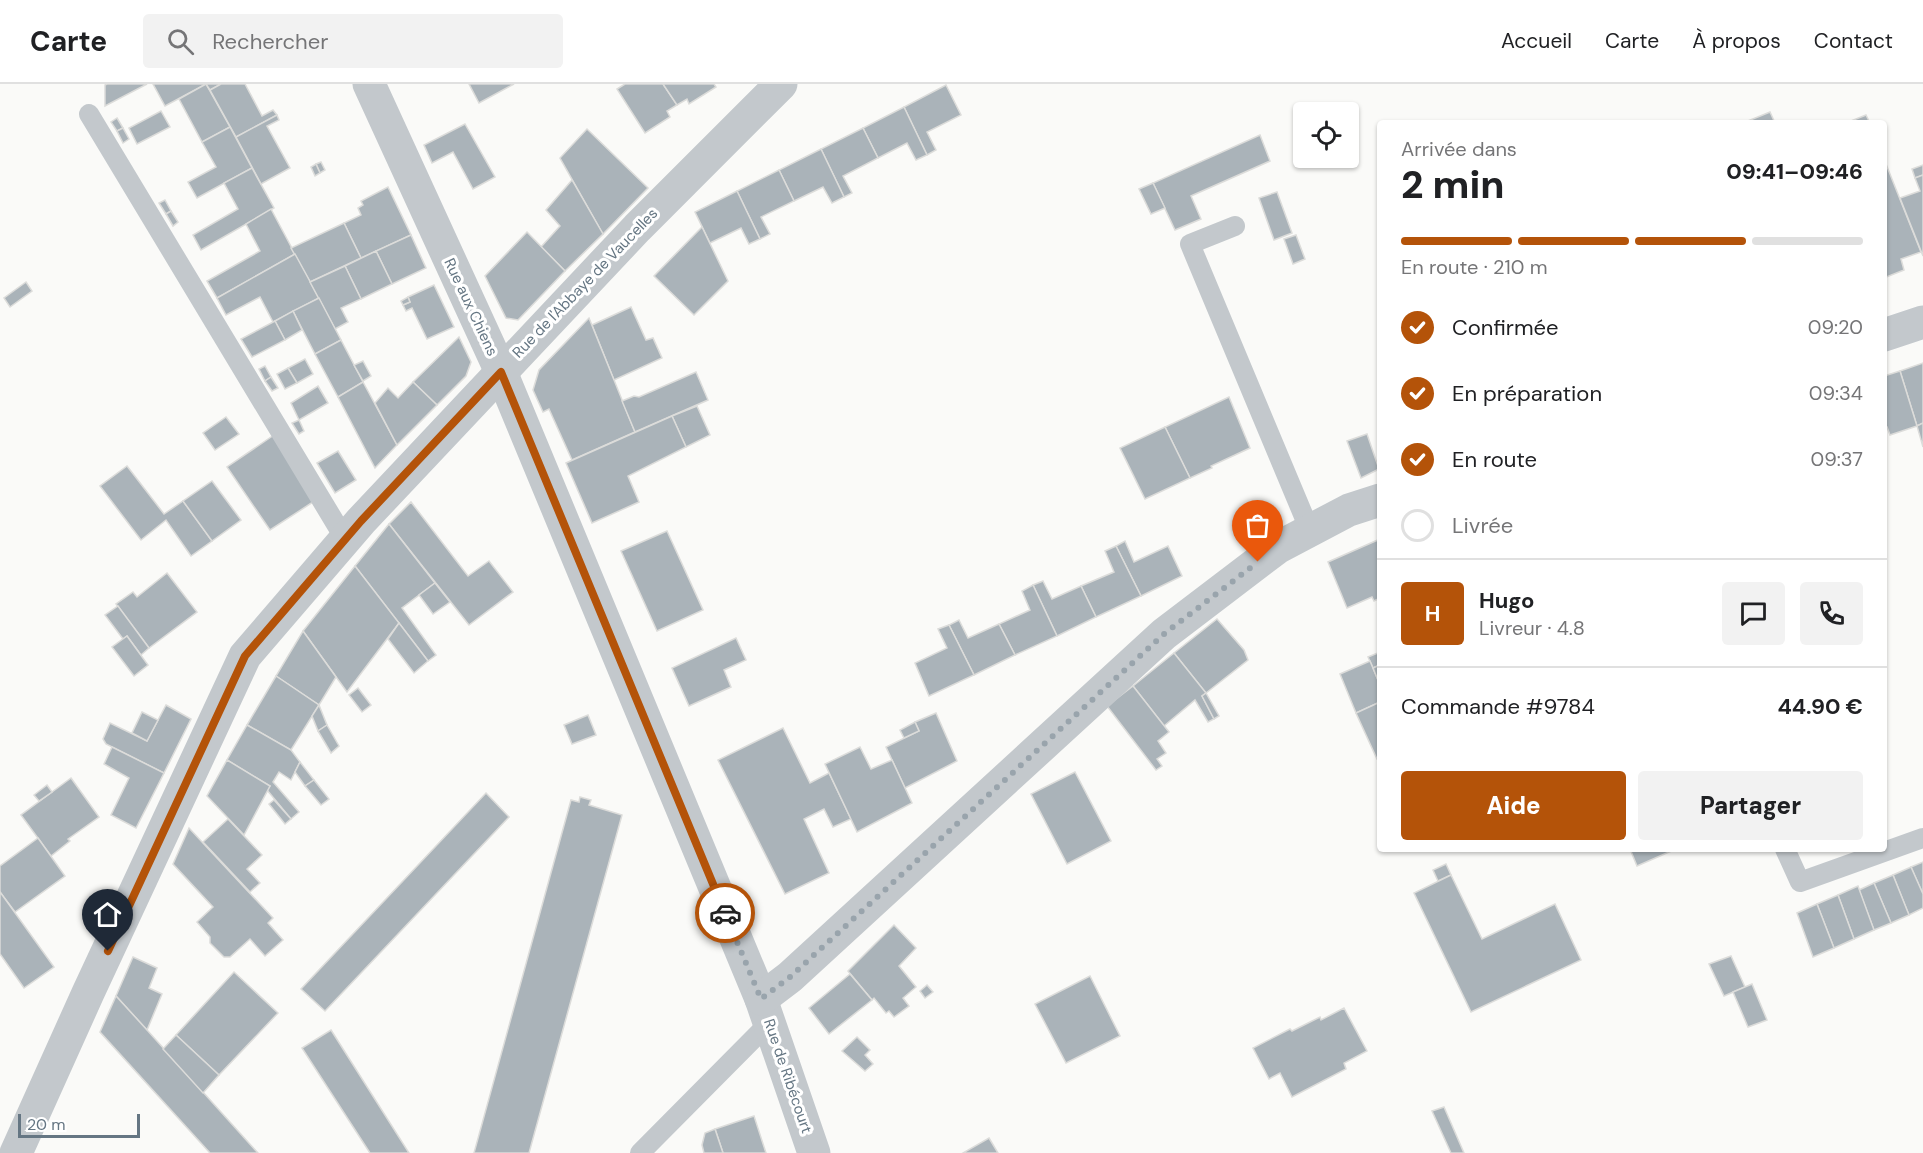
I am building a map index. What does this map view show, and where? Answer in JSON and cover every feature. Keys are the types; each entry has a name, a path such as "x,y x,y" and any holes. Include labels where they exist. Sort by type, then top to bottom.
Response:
{"street":[{"name":"Rue aux Chiens","path":"369,84 501,372 765,1010"},
{"name":"Rue de l'Abbaye de Vaucelles","path":"16,1153 245,656 345,539 501,372 637,228 781,84"},
{"path":"1887,334 1923,322"},
{"path":"765,1010 790,977 1164,634 1277,548 1349,510 1377,501"},
{"name":"Rue de Ribécourt","path":"765,1010 814,1153"}],"lane":[{"path":"89,114 345,539"},
{"path":"1235,226 1190,244 1310,531"},
{"path":"1887,851 1923,838"},
{"path":"1786,852 1800,882 1884,852"},
{"path":"640,1153 765,1010"}],"building":[{"path":"147,84 105,106 105,85"},
{"path":"153,84 206,84 165,106"},
{"path":"206,84 230,127 202,142 179,99"},
{"path":"206,84 221,84 210,90"},
{"path":"221,84 245,84 262,116 273,110 277,115 236,137 210,90"},
{"path":"469,84 514,84 479,103"},
{"path":"625,84 663,84 677,105 667,111 670,117 645,133 617,89"},
{"path":"663,84 714,84 716,87 689,104 687,99 677,105"},
{"path":"946,85 961,115 927,132 936,150 927,155 904,107"},
{"path":"904,107 927,155 916,160 907,143 878,158 863,128"},
{"path":"161,111 170,127 137,144 129,128"},
{"path":"1770,112 1774,120 1750,120"},
{"path":"277,115 279,120 267,126 290,168 261,184 236,137"},
{"path":"1866,115 1868,120 1854,120"},
{"path":"117,118 123,128 117,131 111,122"},
{"path":"465,124 495,177 473,189 453,152 432,163 424,145"},
{"path":"230,127 252,168 197,198 188,182 216,167 202,142"},
{"path":"123,128 129,139 123,143 117,131"},
{"path":"863,128 878,158 843,176 852,193 844,197 821,149"},
{"path":"587,129 648,188 603,234 560,158"},
{"path":"1260,135 1270,161 1191,196 1201,219 1175,230 1153,183"},
{"path":"821,149 844,197 832,203 823,187 794,201 779,170"},
{"path":"321,162 325,170 320,173 316,164"},
{"path":"316,164 320,173 315,176 311,167"},
{"path":"1923,165 1923,175 1915,178 1912,169"},
{"path":"1887,167 1921,252 1901,259 1904,270 1887,277"},
{"path":"252,168 274,208 201,250 193,235 238,209 224,183"},
{"path":"779,170 794,201 761,217 770,234 760,239 737,191"},
{"path":"1923,175 1923,256 1900,198 1920,191 1915,178"},
{"path":"572,180 603,234 565,271 541,247 560,226 546,210"},
{"path":"1153,183 1165,208 1151,214 1139,189"},
{"path":"388,187 411,235 361,258 344,223 361,215 358,208 363,205 361,201"},
{"path":"737,191 760,239 749,244 741,228 710,243 695,212"},
{"path":"1277,192 1292,233 1274,240 1259,198"},
{"path":"165,200 171,211 166,214 159,203"},
{"path":"271,209 295,254 217,298 207,281 260,251 246,224"},
{"path":"171,211 178,222 173,226 166,214"},
{"path":"344,223 361,258 310,282 291,248"},
{"path":"702,227 728,281 694,315 654,276"},
{"path":"527,232 565,271 518,320 506,318 485,276"},
{"path":"411,235 426,268 392,284 376,251"},
{"path":"1296,235 1305,259 1293,264 1284,239"},
{"path":"376,251 392,284 361,299 345,266"},
{"path":"295,254 319,298 273,322 260,297 226,315 217,298"},
{"path":"345,266 361,299 341,308 348,322 335,329 310,282"},
{"path":"26,282 32,291 10,307 4,298"},
{"path":"434,285 454,327 427,339 412,308 406,311 403,305 410,302 408,297"},
{"path":"408,297 410,302 403,305 401,301"},
{"path":"319,298 341,340 315,354 293,311"},
{"path":"631,307 646,340 653,338 662,358 614,380 592,325"},
{"path":"293,311 302,330 285,340 275,321"},
{"path":"589,318 635,432 572,460 549,409 543,412 533,390 539,370"},
{"path":"275,321 285,340 252,357 241,339"},
{"path":"459,337 471,362 466,376 437,405 413,382"},
{"path":"341,340 363,382 338,397 315,354"},
{"path":"305,359 313,374 297,383 288,368"},
{"path":"363,361 371,376 363,381 354,365"},
{"path":"1923,363 1923,423 1917,426 1900,371"},
{"path":"265,366 271,377 265,381 259,369"},
{"path":"288,368 297,383 285,389 277,374"},
{"path":"1900,371 1917,426 1890,435 1887,427 1887,375"},
{"path":"696,372 708,400 635,432 622,401 634,396 639,397"},
{"path":"271,377 278,388 272,391 265,381"},
{"path":"363,382 397,445 375,468 338,397"},
{"path":"413,382 437,405 397,445 375,403 388,388 398,398"},
{"path":"318,386 328,403 299,420 291,403"},
{"path":"1229,397 1250,448 1190,478 1165,427"},
{"path":"697,406 710,435 686,447 672,416"},
{"path":"672,416 686,447 628,476 639,502 592,523 566,463"},
{"path":"226,417 239,434 215,450 203,433"},
{"path":"299,420 304,431 299,434 292,423"},
{"path":"1923,423 1923,447 1917,426"},
{"path":"1165,427 1190,478 1145,499 1120,448"},
{"path":"1367,434 1377,463 1377,470 1361,478 1347,441"},
{"path":"274,435 313,502 270,530 227,467"},
{"path":"338,451 356,480 335,493 317,463"},
{"path":"127,466 164,514 183,501 212,541 191,556 166,520 141,540 100,486"},
{"path":"212,481 241,520 212,541 183,501"},
{"path":"411,502 468,576 489,561 513,592 469,625 389,524"},
{"path":"389,524 435,583 402,608 436,655 428,661 355,566"},
{"path":"667,531 703,610 657,631 621,551"},
{"path":"1377,540 1377,600 1374,601 1372,597 1347,608 1328,562"},
{"path":"1125,541 1134,562 1168,546 1182,576 1141,596 1116,546"},
{"path":"1116,546 1141,596 1096,617 1081,586 1114,572 1105,551"},
{"path":"355,566 399,623 347,692 303,631"},
{"path":"167,573 197,612 149,648 116,604 133,592 137,597"},
{"path":"1043,581 1052,599 1081,586 1096,617 1057,636 1033,585"},
{"path":"435,583 450,602 433,614 419,595"},
{"path":"1033,585 1057,636 1015,655 999,624 1030,610 1022,591"},
{"path":"118,606 149,648 141,655 127,636 123,639 105,615"},
{"path":"1217,619 1244,650 1248,660 1206,693 1174,653"},
{"path":"959,620 968,638 999,624 1015,655 974,675 949,625"},
{"path":"399,623 428,661 414,673 388,639"},
{"path":"949,625 974,675 929,696 915,663 947,648 938,629"},
{"path":"303,631 336,677 319,705 276,676"},
{"path":"127,636 148,665 134,676 112,647"},
{"path":"736,638 746,660 724,670 731,687 689,706 672,668"},
{"path":"1174,653 1206,693 1202,696 1214,719 1208,722 1195,700 1164,726 1133,686"},
{"path":"1377,653 1377,666 1373,668 1368,657"},
{"path":"1370,661 1377,678 1377,703 1356,713 1340,674"},
{"path":"1377,666 1377,678 1373,668"},
{"path":"276,676 319,705 291,750 247,725"},
{"path":"1133,686 1169,732 1158,741 1166,753 1157,759 1162,766 1156,770 1107,706"},
{"path":"358,688 371,705 362,712 349,695"},
{"path":"1206,693 1219,716 1214,719 1202,696"},
{"path":"1377,703 1377,759 1356,713"},
{"path":"166,705 191,719 164,773 106,744 103,739 110,723 147,741"},
{"path":"319,705 327,725 318,731 312,716"},
{"path":"142,712 158,720 147,741 132,733"},
{"path":"936,713 957,761 905,788 886,747 919,731 915,722"},
{"path":"588,715 596,735 572,744 564,725"},
{"path":"915,722 919,731 904,738 900,730"},
{"path":"247,725 291,750 300,762 291,780 279,772 273,782 299,812 291,819 267,790 270,786 227,760"},
{"path":"327,725 339,746 331,753 318,731"},
{"path":"783,728 810,783 829,773 851,819 833,827 824,809 804,819 829,873 785,894 718,760"},
{"path":"112,747 164,773 136,828 111,815 129,778 104,764"},
{"path":"860,747 871,769 892,760 912,803 857,832 825,764"},
{"path":"227,760 270,786 244,835 207,796"},
{"path":"300,762 314,780 305,786 295,772"},
{"path":"1075,772 1111,841 1067,864 1031,794"},
{"path":"71,778 99,817 68,839 70,841 51,856 21,815"},
{"path":"314,780 329,799 321,805 305,786"},
{"path":"47,785 52,792 39,801 34,795"},
{"path":"486,793 509,817 325,1011 301,989"},
{"path":"580,797 591,800 589,805 622,815 529,1153 474,1153 571,800 579,802"},
{"path":"274,800 291,819 285,824 269,804"},
{"path":"228,819 262,855 247,869 260,883 250,892 203,842"},
{"path":"189,828 273,918 268,923 283,940 265,956 250,939 230,957 224,957 210,943 210,937 197,922 213,907 173,864"},
{"path":"38,838 65,876 15,912 0,892 0,866"},
{"path":"1631,852 1669,852 1637,866"},
{"path":"1923,862 1923,894 1911,867"},
{"path":"1446,864 1451,875 1438,881 1433,870"},
{"path":"1911,867 1923,894 1923,908 1909,915 1893,875"},
{"path":"1451,875 1482,939 1555,904 1581,960 1471,1012 1414,893"},
{"path":"1893,875 1909,915 1891,923 1874,883"},
{"path":"1874,883 1891,923 1874,930 1859,890"},
{"path":"1858,886 1874,930 1854,939 1838,895"},
{"path":"0,892 54,967 24,988 0,954"},
{"path":"1838,895 1854,939 1834,948 1817,904"},
{"path":"1817,904 1834,948 1813,957 1797,913"},
{"path":"894,925 916,948 899,966 916,987 903,998 909,1006 894,1017 889,1011 886,1013 874,998 872,1000 848,971"},
{"path":"1731,956 1745,987 1724,996 1709,964"},
{"path":"133,957 157,968 149,988 162,994 147,1030 116,996"},
{"path":"234,972 278,1013 219,1075 176,1035"},
{"path":"850,974 872,1000 829,1034 809,1008"},
{"path":"1090,976 1120,1036 1066,1063 1035,1004"},
{"path":"1752,984 1767,1020 1748,1027 1733,992"},
{"path":"927,985 933,992 925,998 920,991"},
{"path":"116,996 258,1153 210,1153 100,1032"},
{"path":"1344,1008 1367,1051 1344,1063 1346,1069 1292,1097 1280,1073 1269,1079 1253,1048 1290,1029 1292,1031 1320,1017 1321,1020"},
{"path":"331,1030 409,1153 370,1153 302,1048"},
{"path":"176,1035 219,1075 203,1093 163,1049"},
{"path":"857,1037 870,1050 865,1055 873,1064 865,1071 842,1051"},
{"path":"1444,1107 1464,1153 1451,1153 1432,1111"},
{"path":"754,1116 766,1153 723,1153 715,1129"},
{"path":"715,1129 723,1153 704,1153 702,1145 705,1133"},
{"path":"989,1138 998,1153 963,1153"}],"way so far":[{"path":"725,913 761,999 790,977 881,895 1164,634 1258,562"}],"route":[{"path":"108,951 245,656 361,521 501,372 725,913"}]}
